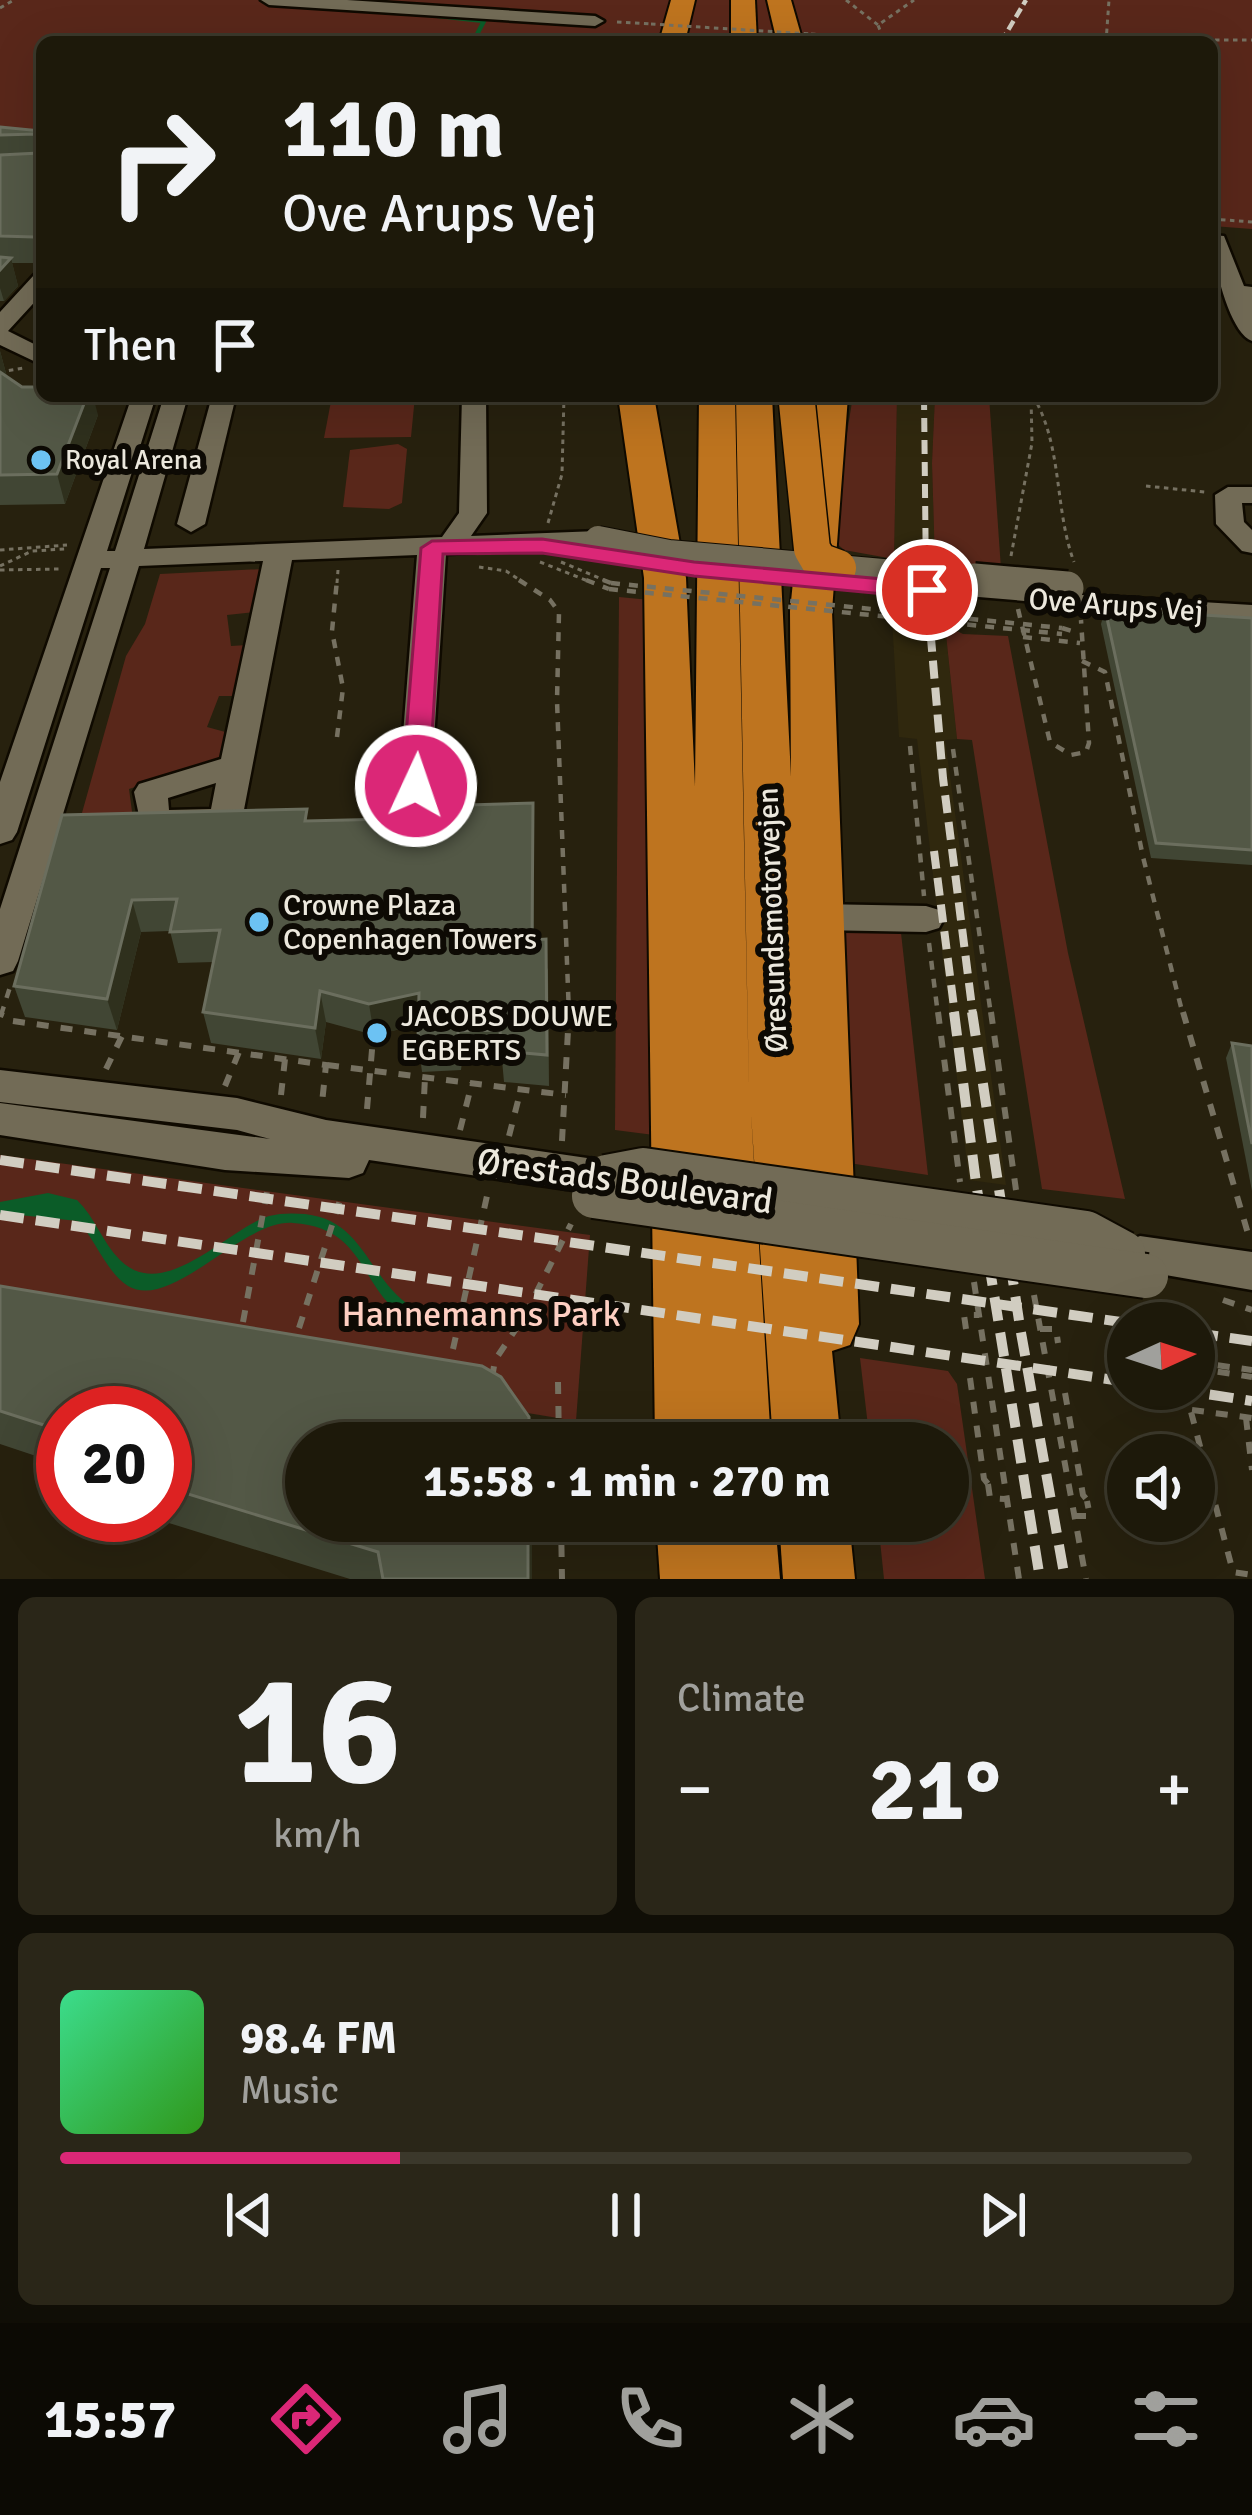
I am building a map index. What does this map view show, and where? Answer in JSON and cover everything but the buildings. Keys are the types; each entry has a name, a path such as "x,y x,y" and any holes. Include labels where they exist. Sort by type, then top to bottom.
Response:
{"highway":[{"path":"674,36 687,0"},
{"path":"687,0 688,36"},
{"path":"718,0 718,36"},
{"path":"743,0 744,36"},
{"path":"776,0 799,36"},
{"path":"776,0 776,36"},
{"path":"637,402 665,578 688,1422"},
{"path":"671,402 682,561"},
{"name":"Øresundsmotorvejen","path":"717,402 720,1072 736,1422"},
{"path":"794,402 812,549 819,560 838,568"},
{"path":"794,402 811,611 828,1422"},
{"name":"Øresundsmotorvejen","path":"794,402 778,1094 805,1422"},
{"path":"692,1542 695,1579"},
{"path":"741,1542 744,1579"},
{"path":"817,1542 823,1579"},
{"path":"823,1579 826,1542"}],"street":[{"path":"269,0 595,21"},
{"path":"1223,244 1247,311"},
{"path":"0,326 34,277"},
{"path":"0,336 35,362"},
{"path":"0,832 16,735 142,402"},
{"path":"0,961 174,402"},
{"path":"191,524 222,402"},
{"path":"416,786 451,553 473,513 474,402"},
{"path":"1240,495 1230,524 1252,545"},
{"name":"Ove Arups Vej","path":"451,553 554,547 604,567"},
{"name":"Ove Arups Vej","path":"85,551 127,559 537,552 604,567 682,561 838,568 1069,612 1252,601"},
{"path":"236,766 279,554"},
{"name":"Ove Arups Vej","path":"682,561 1069,612 1252,614"},
{"path":"16,735 74,733"},
{"path":"818,917 926,919"},
{"name":"Ørestads Boulevard","path":"0,1086 237,1114 597,1195"},
{"name":"Ørestads Boulevard","path":"0,1119 225,1153 316,1156 482,1187 597,1195 1133,1264 1232,1293"},
{"name":"Ørestads Boulevard","path":"1133,1264 1250,1254"}],"path":[{"path":"0,8 14,0"},
{"path":"846,0 878,25 882,36"},
{"path":"858,0 865,14"},
{"path":"878,25 914,0"},
{"path":"1106,36 1109,0"},
{"path":"595,21 779,36"},
{"path":"1218,40 1252,40"},
{"path":"1223,244 1252,222"},
{"path":"0,372 14,372 35,362"},
{"path":"9,383 14,372"},
{"path":"564,402 562,474 537,552 604,567 1069,612"},
{"path":"1038,402 1048,420 1069,612 1079,633 1082,661 1105,672 1143,857 1250,1254"},
{"path":"1146,486 1240,495"},
{"path":"0,547 85,551"},
{"path":"0,566 32,551 85,551"},
{"path":"337,737 343,688 332,631 339,552"},
{"path":"451,553 509,561"},
{"path":"451,553 506,572 550,600 559,612 556,701 570,1028 562,1146"},
{"path":"1023,637 1080,643"},
{"path":"910,746 926,919 963,1204"},
{"path":"953,749 1018,1205"},
{"path":"13,1021 566,1095"},
{"path":"104,1074 122,1036"},
{"path":"367,1108 373,1038"},
{"path":"223,1091 239,1052"},
{"path":"280,1099 285,1059"},
{"path":"322,1103 326,1065"},
{"path":"423,1118 425,1077"},
{"path":"459,1132 472,1083"},
{"path":"509,1139 521,1089"},
{"path":"453,1349 482,1187"},
{"path":"491,1384 495,1360 597,1195"},
{"path":"242,1322 261,1216"},
{"path":"299,1328 334,1219"},
{"path":"972,1271 1019,1579"},
{"path":"1033,1287 1086,1579"},
{"path":"1232,1293 1252,1310"},
{"path":"966,1328 964,1315 979,1316"},
{"path":"1040,1329 1056,1329 1058,1343"},
{"path":"1215,1368 1252,1374"},
{"path":"970,1378 990,1498 1006,1498"},
{"path":"558,1382 559,1422"},
{"path":"1065,1393 1090,1516 1074,1516"},
{"path":"1190,1410 1233,1572 1252,1575"},
{"path":"1197,1410 1249,1418 1252,1470"},
{"path":"561,1542 562,1579"}],"shaded area":[{"path":"897,402 935,402 935,563 894,559"},
{"path":"892,619 945,625 957,739 945,740 1006,1185 969,1180 917,739 899,737"},
{"path":"48,1193 77,1200 120,1260 137,1271 156,1274 195,1259 269,1216 300,1214 325,1219 353,1239 412,1307 434,1315 479,1316 501,1324 497,1329 408,1317 392,1307 337,1237 293,1223 252,1235 165,1287 146,1291 128,1286 78,1221 0,1213 0,1202"}],"green space":[{"path":"0,0 1252,0 1252,229 1218,226 1218,36 36,36 36,135 0,132"},
{"path":"331,402 414,402 411,437 324,438"},
{"path":"852,402 897,402 894,559 844,550 830,537"},
{"path":"935,402 989,402 1001,569 935,563"},
{"path":"398,444 407,449 402,503 389,509 343,507 350,450"},
{"path":"262,569 255,612 227,615 231,646 247,645 238,696 219,696 207,727 229,733 225,758 129,789 133,819 80,820 126,656 145,624 160,574"},
{"path":"619,597 650,600 654,1135 615,1130"},
{"path":"945,625 963,634 1008,636 1068,953 1125,1199 1042,1189 972,740 957,739"},
{"path":"832,923 900,924 928,1175 842,1162"},
{"name":"Hannemanns Park","path":"0,1155 590,1235 576,1421 0,1325"},
{"path":"860,1358 948,1371 957,1384 962,1422 868,1422"},
{"path":"969,1468 985,1579 884,1579 880,1542 969,1542"}],"waterway":[{"path":"354,0 422,6"},
{"path":"421,14 484,21 476,36"}],"tunnel":[{"path":"414,810 415,786"}],"railway":[{"path":"1005,36 1026,0"},
{"path":"924,402 926,583"},
{"path":"926,580 943,778 973,1015"},
{"path":"934,851 955,1015"},
{"path":"954,1012 996,1304"},
{"path":"972,1012 1017,1307"},
{"path":"0,1160 996,1304"},
{"path":"0,1215 1005,1364"},
{"path":"996,1304 1017,1307"},
{"path":"996,1304 1005,1364"},
{"path":"1017,1307 1107,1320"},
{"path":"1017,1307 1027,1367"},
{"path":"1215,1336 1252,1341"},
{"path":"1005,1364 1027,1367"},
{"path":"1005,1364 1040,1579"},
{"path":"1027,1367 1107,1379"},
{"path":"1027,1367 1065,1579"},
{"path":"1215,1395 1252,1401"}],"place":[{"name":"Royal Arena","path":"41,460"},
{"name":"Crowne Plaza Copenhagen Towers","path":"259,922"},
{"name":"JACOBS DOUWE EGBERTS","path":"377,1033"}],"route":[{"path":"416,786 432,548 542,546 694,569 927,590"}]}
